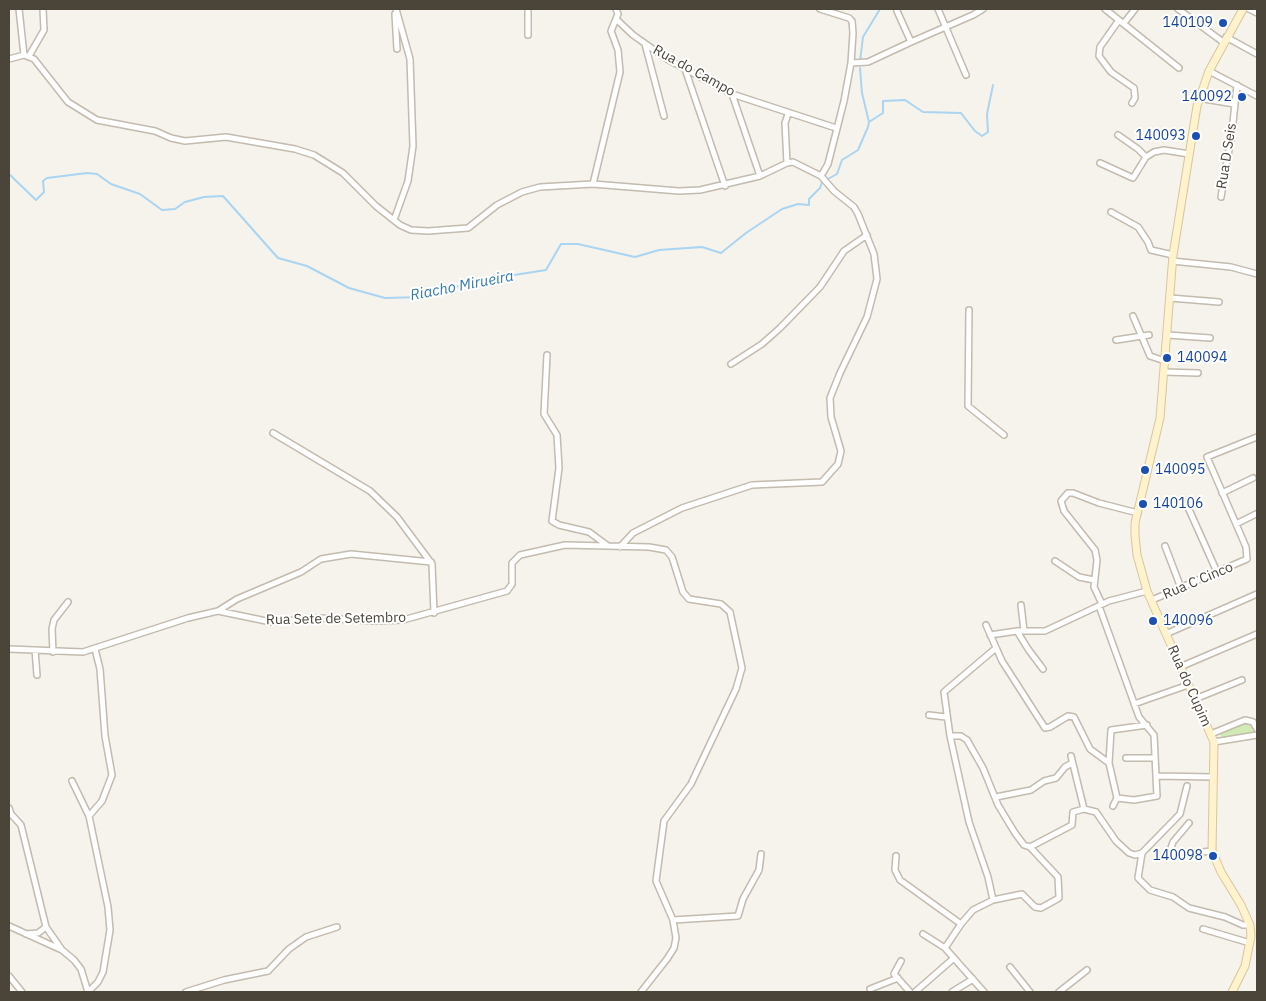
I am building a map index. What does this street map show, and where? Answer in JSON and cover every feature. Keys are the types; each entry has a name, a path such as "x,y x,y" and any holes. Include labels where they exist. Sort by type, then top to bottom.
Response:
{"main road":[{"path":"1138,513 1159,429 1168,335 1172,258 1199,98 1209,71 1243,9"},
{"name":"Rua do Cupim","path":"1138,513 1135,523 1137,554 1148,591 1212,738 1212,852"},
{"path":"1212,852 1221,872 1241,904 1250,925 1250,943 1245,966 1232,992"}],"street":[{"path":"19,9 26,55 41,67 68,102 97,120 155,131 171,138 186,141 226,138 305,151 322,158 343,172 370,200 405,228 418,231 462,230 478,222 497,205 531,189 593,184 686,191 725,186 760,176 793,162 821,176 834,191 854,207 874,254 877,279 867,317 830,398 831,417 841,451 834,471 822,482 816,484 764,483 726,492 668,514 633,533 620,546"},
{"path":"9,59 26,55 44,30 42,9"},
{"path":"394,220 408,181 413,146 410,59 396,9"},
{"path":"396,9 397,49"},
{"path":"528,9 528,35"},
{"path":"593,184 620,72 618,50 611,31 616,19 616,9"},
{"path":"820,9 842,15 852,21 851,63 828,164 821,176"},
{"path":"938,9 966,75"},
{"path":"851,63 868,62 973,16 983,9"},
{"path":"1104,9 1179,68"},
{"path":"1132,103 1135,98 1134,88 1111,72 1099,56 1100,47 1135,9"},
{"path":"1178,9 1225,40 1257,54"},
{"path":"1250,9 1257,13"},
{"path":"897,11 911,42"},
{"name":"Rua do Campo","path":"616,19 645,43 685,69 732,94 788,114 836,128"},
{"path":"645,43 664,116"},
{"path":"685,69 725,186"},
{"path":"1209,71 1257,96"},
{"name":"Rua D Seis","path":"1221,197 1237,85"},
{"path":"732,94 760,176"},
{"path":"1199,98 1234,104"},
{"path":"787,163 785,123 788,114"},
{"path":"1118,135 1146,157"},
{"path":"1100,163 1133,178 1146,157 1158,150 1190,154"},
{"path":"1111,212 1138,227 1149,243 1151,250 1172,258 1231,267 1257,274"},
{"path":"731,364 762,344 780,328 820,287 844,251 867,235"},
{"path":"1170,298 1219,302"},
{"path":"969,310 968,406 1004,435"},
{"path":"1133,316 1150,356 1165,361"},
{"path":"1116,340 1149,335"},
{"path":"1168,335 1210,338"},
{"path":"547,355 544,414 557,435 559,468 552,521 559,525 589,532 608,546"},
{"path":"1164,372 1198,373"},
{"path":"273,433 370,491 397,517 431,562 434,613"},
{"path":"1256,514 1236,524 1207,457 1257,437"},
{"path":"1222,493 1253,478"},
{"path":"1117,798 1134,800 1155,797 1158,794 1154,735 1139,716 1134,704 1095,591 1094,580 1097,560 1095,550 1061,505 1061,501 1068,493 1138,513"},
{"path":"1187,505 1217,572"},
{"name":"Rua C Cinco","path":"1152,600 1243,561 1248,554 1236,524"},
{"name":"Rua Sete de Setembro","path":"9,649 75,652 95,649 188,618 218,612 271,622 320,618 387,621 434,613 507,591 512,584 512,563 520,555 565,545 649,547 666,550 672,557 684,592 689,599 716,603 728,609 737,639 742,668 736,689 691,784 664,821 656,881 674,920"},
{"path":"1165,546 1181,588"},
{"path":"218,612 237,599 297,574 322,559 351,554 431,562"},
{"path":"1055,561 1079,577 1094,580"},
{"path":"990,636 1017,631 1045,631 1100,605 1148,591"},
{"path":"1166,634 1257,594"},
{"path":"53,652 52,630 54,620 68,602"},
{"path":"1021,605 1024,631"},
{"path":"986,625 996,648 1045,728 1068,716 1074,717 1090,748 1109,763"},
{"path":"1017,631 1043,668"},
{"path":"1180,667 1257,634"},
{"path":"993,900 988,877 969,822 946,718 944,692 996,648"},
{"path":"89,816 102,801 112,775 104,730 100,669 95,649"},
{"path":"36,650 37,675"},
{"path":"1194,699 1242,680"},
{"path":"1134,704 1188,685"},
{"path":"929,715 946,718"},
{"path":"1212,738 1245,720 1253,722 1257,729"},
{"path":"1113,806 1117,798 1109,763 1110,732 1113,729 1147,725"},
{"path":"1212,738 1257,735"},
{"path":"945,948 973,910 993,900 1022,894 1039,909 1058,899 1057,874 1030,848 1024,845 1015,833 975,753 964,737 950,736"},
{"path":"1126,758 1156,758"},
{"path":"996,798 1031,790 1044,781 1056,778 1071,760 1084,809"},
{"path":"1156,776 1213,777"},
{"path":"9,808 11,814 21,825 46,927 62,950 74,960 81,970 88,992 98,982 103,972 110,930 108,908 89,816 72,781"},
{"path":"1030,848 1072,824 1074,811 1084,809 1092,810 1099,815 1112,836 1128,853 1135,855 1142,853 1180,814 1187,786"},
{"path":"1189,823 1173,842 1170,853 1179,856 1212,852"},
{"path":"1142,853 1137,873 1145,887 1173,897 1190,908 1225,917 1243,925 1250,925"},
{"path":"641,992 674,948 676,938 674,920 738,916 743,899 759,870 761,854"},
{"path":"896,856 895,870 900,880 961,924"},
{"path":"9,926 62,950"},
{"path":"186,992 224,980 268,970 300,941 338,926"},
{"path":"26,934 38,933 46,927"},
{"path":"1203,929 1250,943"},
{"path":"922,934 945,948 984,992"},
{"path":"916,992 954,958"},
{"path":"901,961 894,972 910,992"},
{"path":"1010,967 1030,992"},
{"path":"1059,992 1087,970"},
{"path":"9,976 22,992"},
{"path":"870,989 898,978"},
{"path":"952,992 973,979"}],"green space":[{"path":"1242,722 1253,724 1257,732 1222,738 1219,732"}],"waterway":[{"name":"Riacho Mirueira","path":"860,61 863,37 880,9"},
{"name":"Riacho Mirueira","path":"828,179 837,174 842,160 858,150 868,127 869,122 862,93 860,68"},
{"path":"869,122 883,113 883,101 905,100 923,112 961,113 975,131 982,136 988,132 987,114 993,85"},
{"name":"Riacho Mirueira","path":"9,174 36,200 44,192 43,181 47,178 87,173 97,174 111,184 140,194 162,210 175,209 185,202 204,197 223,196 278,258 307,266 349,288 385,298 422,297 476,281 546,270 561,244 578,244 635,257 659,250 702,247 721,253 746,233 782,209 798,204 809,205 809,199 820,188 822,182"}],"place":[{"name":"140109","path":"1223,23"},
{"name":"140092","path":"1242,97"},
{"name":"140093","path":"1196,136"},
{"name":"140094","path":"1167,358"},
{"name":"140095","path":"1145,470"},
{"name":"140106","path":"1143,504"},
{"name":"140096","path":"1153,621"},
{"name":"140098","path":"1213,856"}]}
